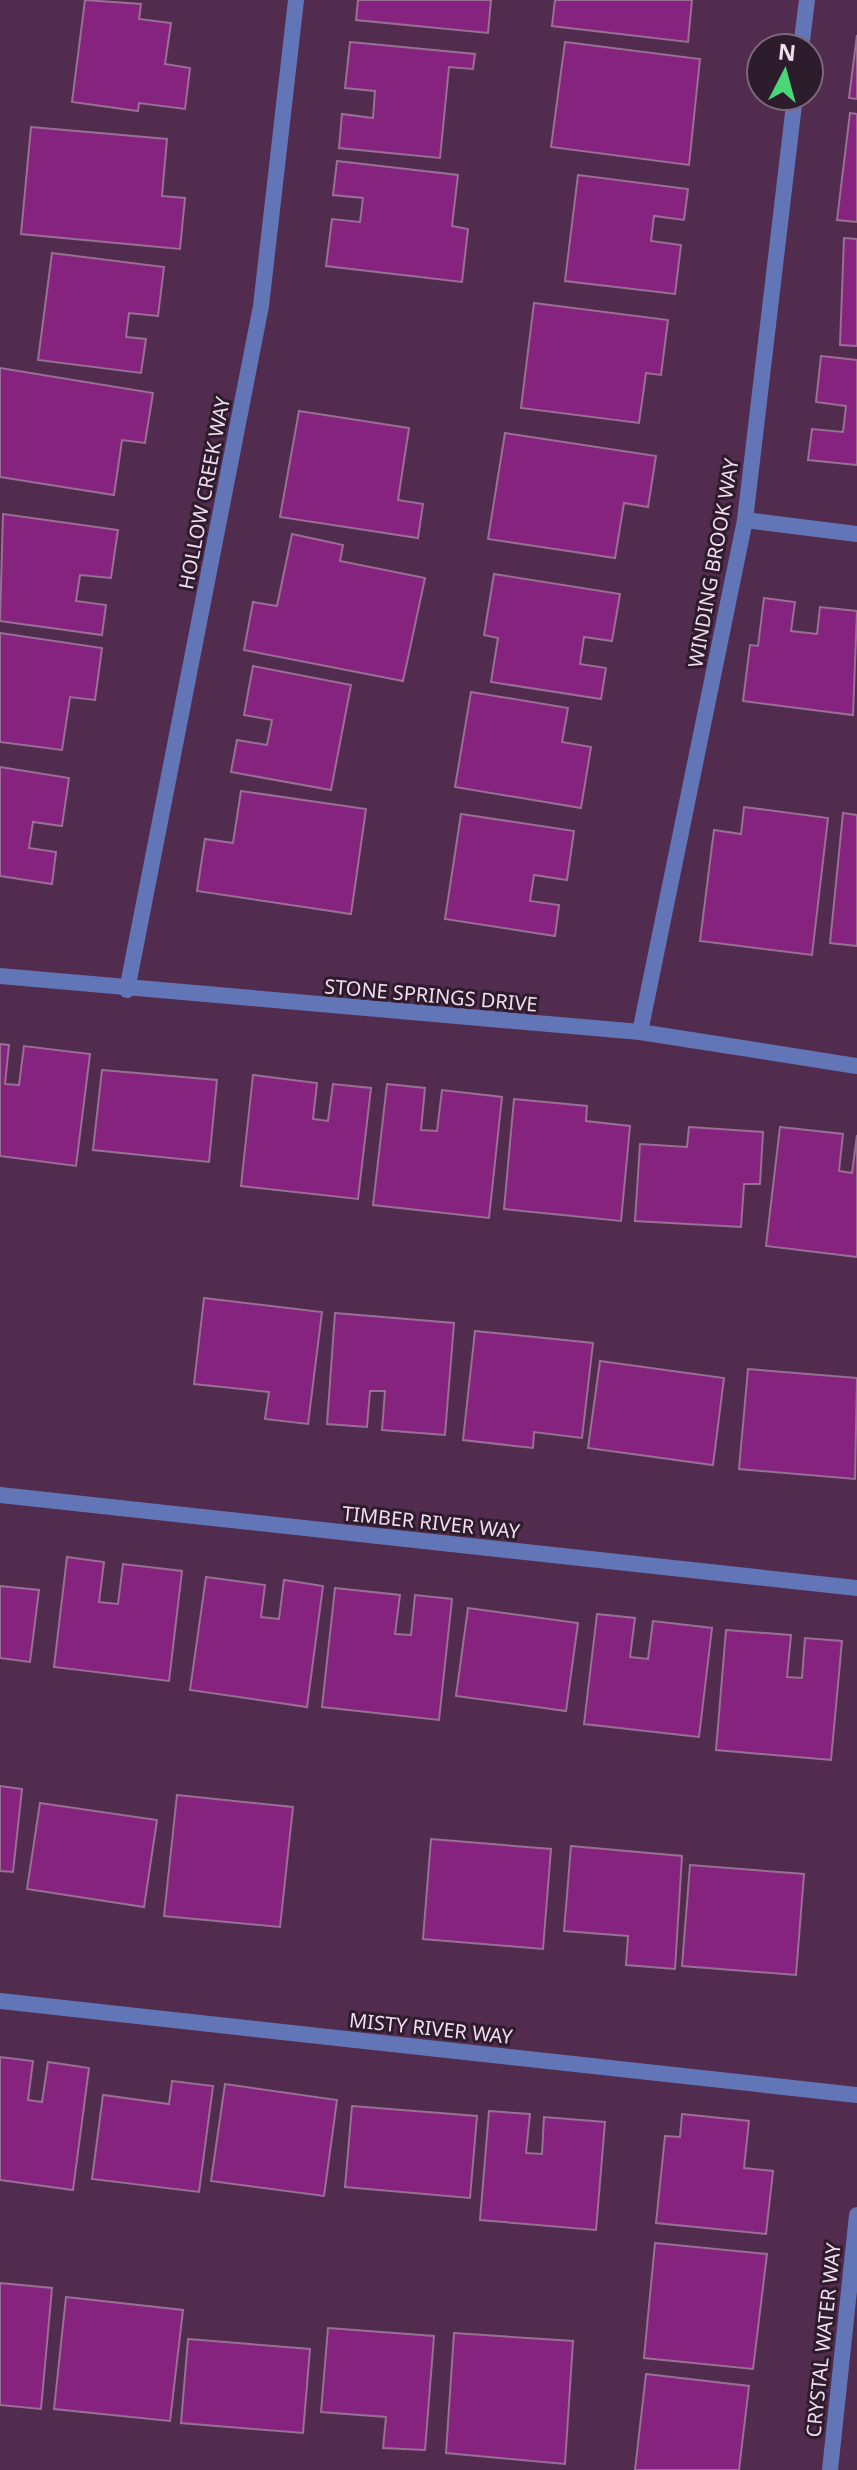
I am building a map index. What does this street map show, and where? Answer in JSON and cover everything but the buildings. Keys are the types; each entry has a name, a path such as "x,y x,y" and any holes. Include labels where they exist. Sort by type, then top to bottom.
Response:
{"street":[{"name":"HOLLOW CREEK WAY","path":"127,990 261,306 296,0"},
{"path":"803,32 807,0"},
{"name":"WINDING BROOK WAY","path":"640,1032 745,520 793,112"},
{"path":"745,520 857,534"},
{"name":"STONE SPRINGS DRIVE","path":"0,976 127,990 640,1032 857,1066"},
{"name":"TIMBER RIVER WAY","path":"0,1495 857,1588"},
{"name":"MISTY RIVER WAY","path":"0,2001 857,2095"},
{"name":"CRYSTAL WATER WAY","path":"830,2470 857,2215"}]}
